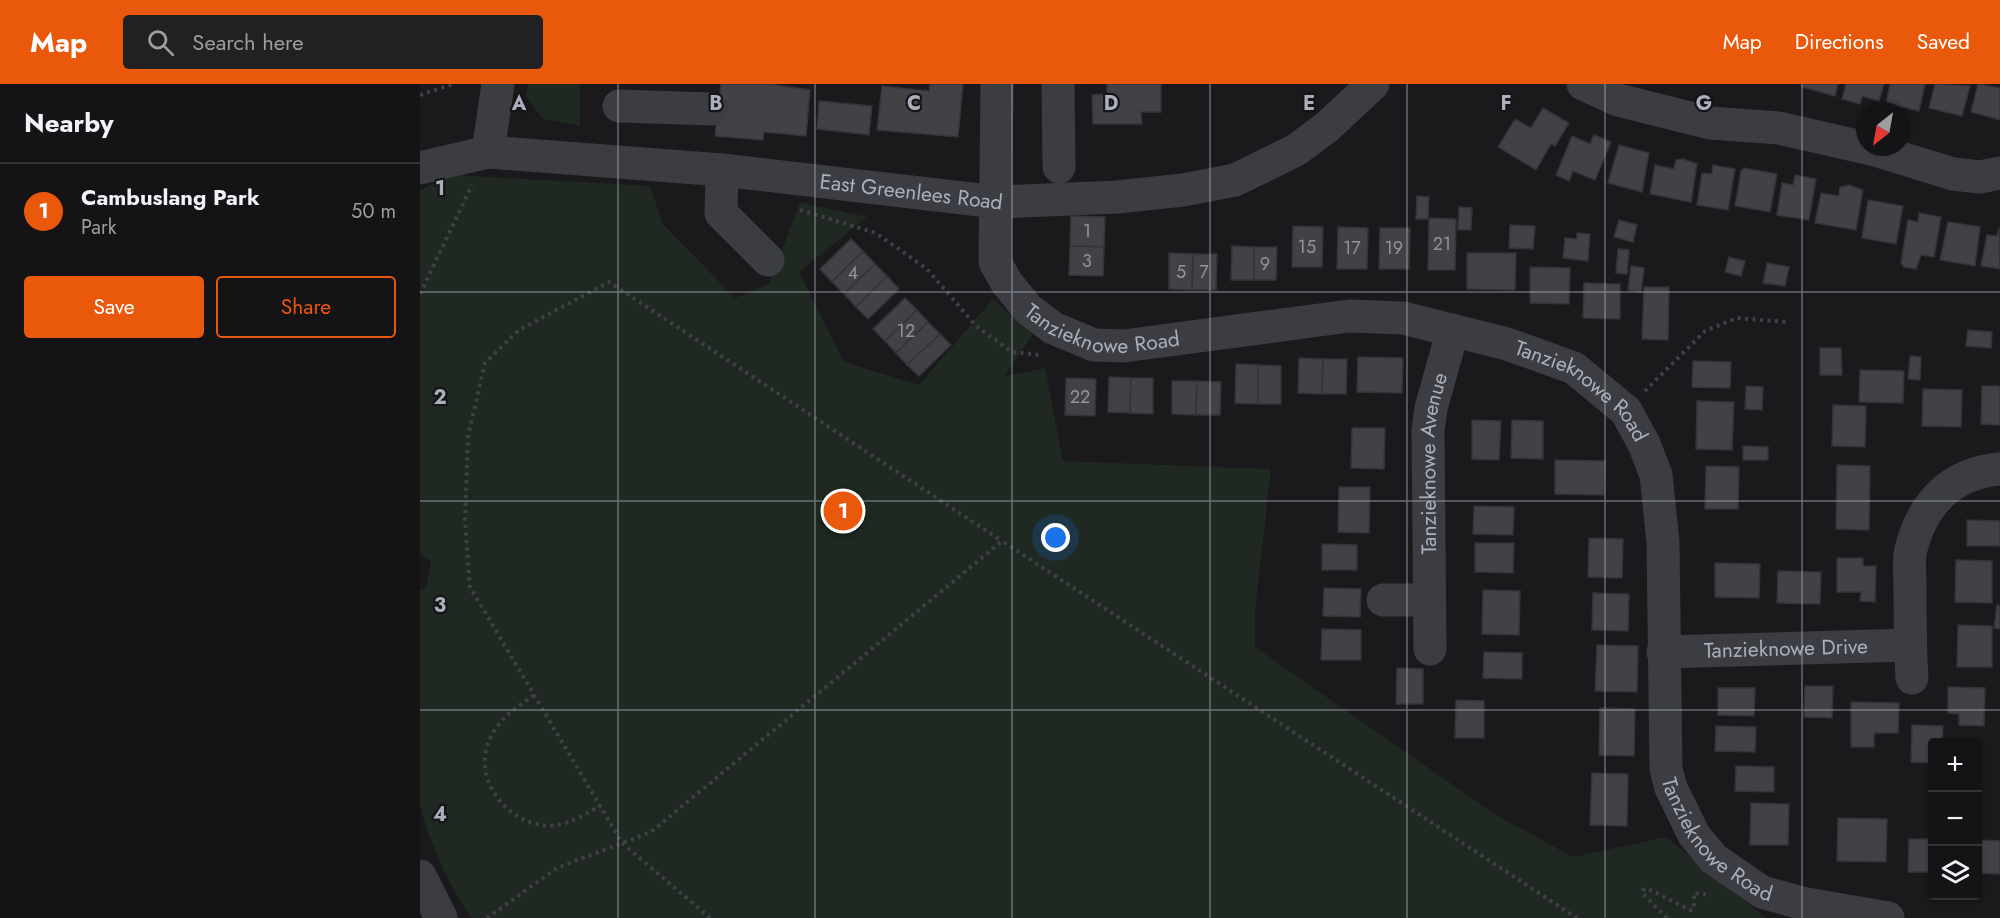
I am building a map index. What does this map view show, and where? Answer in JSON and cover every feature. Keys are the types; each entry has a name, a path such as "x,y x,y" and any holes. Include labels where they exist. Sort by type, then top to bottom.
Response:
{"street":[{"path":"488,152 498,84"},
{"name":"Tanzieknowe Road","path":"997,84 995,262 1007,283 1028,309 1053,328 1094,345 1124,346 1349,316 1403,318 1507,344 1574,368 1626,411 1644,444 1656,475 1663,542 1666,769 1671,788 1694,835 1714,859 1738,878 1762,892 1801,903 1888,918"},
{"path":"1058,84 1059,167"},
{"name":"East Greenlees Road","path":"420,168 488,152 722,170 997,202 1116,197 1183,190 1235,180 1296,150 1327,127 1373,84"},
{"path":"1583,84 1618,100 1710,123 1779,128 1875,150 1953,174 1980,177 2000,173"},
{"path":"619,108 712,109"},
{"path":"722,170 721,213 768,260"},
{"name":"Tanzieknowe Avenue","path":"1430,649 1427,600 1428,431 1431,408 1453,330"},
{"path":"1912,678 1910,551 1921,520 1944,490 1955,482 1978,471 2000,469"},
{"path":"1383,600 1427,600"},
{"name":"Tanzieknowe Drive","path":"1663,652 1910,645"},
{"path":"420,876 441,918"}],"path":[{"path":"420,95 453,84"},
{"path":"420,294 488,152"},
{"path":"790,179 800,211 876,233 927,268 976,326 1012,352 1042,356"},
{"path":"710,918 622,843 470,587 465,521 468,436 484,363 519,330 609,282 1577,918"},
{"path":"1626,411 1705,331 1737,318 1786,322"},
{"path":"487,918 557,868 651,832 1002,541"},
{"path":"534,695 510,711 497,725 488,742 485,763 490,786 500,803 517,817 536,825 558,825 600,806"},
{"path":"1667,918 1643,894 1646,888 1690,910 1694,909 1694,893 1721,897 1738,878"}],"shaded area":[{"path":"528,84 580,84 580,126 543,119 526,96"},
{"path":"454,175 650,186 663,224 735,298 769,284 800,202 867,217 799,272 844,362 919,385 993,299 1033,334 1005,376 1045,368 1063,461 1271,469 1255,611 1255,647 1493,813 1573,857 1666,837 1766,918 471,918 441,864 420,805 420,590 426,588 431,561 420,553 420,190"}],"building":[{"path":"721,84 769,84 810,90 806,136 764,132 763,140 715,136"},
{"path":"930,84 963,84 958,137 877,130 882,86 929,91"},
{"path":"1107,84 1161,84 1161,112 1141,112 1142,124 1093,124 1092,95 1107,94"},
{"path":"1803,84 1838,84 1835,96 1802,87"},
{"path":"1846,84 1884,84 1879,101 1862,96 1860,102 1856,103 1842,99"},
{"path":"1890,84 1925,84 1919,111 1910,109 1910,102 1886,102"},
{"path":"1935,84 1970,86 1962,116 1929,108"},
{"path":"1978,84 2000,88 2000,120 1971,112"},
{"path":"819,101 872,106 869,135 817,129"},
{"path":"1543,108 1569,123 1555,146 1551,144 1536,170 1498,147 1515,119 1531,128"},
{"path":"1594,135 1611,142 1595,180 1573,171 1569,181 1556,175 1572,136 1590,144"},
{"path":"1619,145 1649,153 1642,192 1608,183"},
{"path":"1683,159 1697,164 1691,202 1650,194 1655,165 1674,169 1676,160"},
{"path":"1713,165 1735,169 1728,210 1697,205 1702,173 1712,174"},
{"path":"1744,168 1777,174 1770,212 1735,206 1741,171"},
{"path":"1795,175 1816,179 1809,220 1777,215 1782,183 1793,185"},
{"path":"1849,185 1863,190 1856,230 1815,223 1821,193 1839,196 1840,187"},
{"path":"1417,196 1429,197 1428,219 1416,219"},
{"path":"1868,200 1903,206 1896,244 1862,238"},
{"path":"1459,207 1472,208 1471,230 1458,230"},
{"path":"1919,213 1941,217 1934,257 1921,255 1916,269 1904,267 1901,263 1908,220 1918,222"},
{"path":"1071,216 1105,217 1104,247 1070,246"},
{"path":"1429,218 1456,219 1455,270 1428,270"},
{"path":"1619,220 1637,225 1633,242 1614,237"},
{"path":"1948,222 1980,227 1975,266 1940,260"},
{"path":"1510,225 1535,226 1533,249 1509,248"},
{"path":"1293,226 1323,227 1322,267 1292,267"},
{"path":"1338,227 1368,228 1367,269 1337,269"},
{"path":"1999,227 2000,269 1981,266 1987,235 1997,236"},
{"path":"1380,228 1410,228 1409,269 1379,269"},
{"path":"1577,233 1590,234 1588,261 1563,258 1565,238 1577,239"},
{"path":"851,239 863,251 832,282 820,269"},
{"path":"1070,246 1104,247 1103,276 1069,275"},
{"path":"1232,246 1254,247 1254,280 1231,280"},
{"path":"1254,247 1277,247 1276,280 1254,280"},
{"path":"1618,249 1629,250 1627,274 1616,273"},
{"path":"863,251 875,264 844,294 832,282"},
{"path":"1169,253 1193,254 1192,290 1169,289"},
{"path":"1467,253 1516,253 1515,290 1467,289"},
{"path":"1193,254 1217,254 1216,290 1192,290"},
{"path":"1729,257 1745,261 1741,276 1725,272"},
{"path":"1767,263 1789,267 1785,286 1763,283"},
{"path":"875,264 887,276 856,307 844,294"},
{"path":"1631,266 1644,268 1641,292 1628,290"},
{"path":"1530,267 1570,268 1569,304 1530,303"},
{"path":"887,276 899,289 868,319 856,307"},
{"path":"1584,283 1620,284 1620,319 1583,318"},
{"path":"1644,287 1669,287 1668,340 1642,339"},
{"path":"905,298 917,310 885,341 873,329"},
{"path":"917,310 928,322 896,353 885,341"},
{"path":"928,322 940,334 907,365 896,353"},
{"path":"1968,330 1992,332 1991,348 1966,346"},
{"path":"940,334 951,345 919,376 907,365"},
{"path":"1820,348 1841,348 1842,375 1820,375"},
{"path":"1910,356 1921,357 1920,380 1908,379"},
{"path":"1358,357 1403,358 1402,393 1357,392"},
{"path":"1299,358 1323,359 1322,394 1298,393"},
{"path":"1323,359 1347,359 1346,394 1322,394"},
{"path":"1693,361 1731,362 1730,388 1692,387"},
{"path":"1236,364 1258,365 1258,404 1235,403"},
{"path":"1258,365 1281,366 1281,404 1258,404"},
{"path":"1860,370 1904,371 1903,403 1859,402"},
{"path":"1109,377 1131,378 1130,413 1108,412"},
{"path":"1066,378 1096,379 1095,416 1065,415"},
{"path":"1131,378 1153,378 1153,414 1130,413"},
{"path":"1172,381 1197,381 1196,415 1172,414"},
{"path":"1197,381 1221,382 1220,415 1196,415"},
{"path":"1746,386 1763,387 1762,410 1745,409"},
{"path":"1982,386 2000,386 2000,425 1981,424"},
{"path":"1923,389 1962,390 1961,427 1922,426"},
{"path":"1697,401 1734,402 1732,450 1696,449"},
{"path":"1833,405 1866,406 1865,447 1832,446"},
{"path":"1472,420 1501,421 1499,460 1472,459"},
{"path":"1512,420 1543,421 1543,459 1511,458"},
{"path":"1352,428 1385,428 1384,469 1351,468"},
{"path":"1743,446 1768,447 1768,460 1743,460"},
{"path":"1555,460 1605,461 1604,495 1555,494"},
{"path":"1837,465 1870,466 1869,530 1836,529"},
{"path":"1706,466 1739,467 1738,509 1705,509"},
{"path":"1339,487 1370,487 1369,533 1338,532"},
{"path":"1474,506 1514,507 1513,535 1473,534"},
{"path":"1967,520 2000,521 2000,546 1967,546"},
{"path":"1589,538 1623,539 1622,578 1588,577"},
{"path":"1475,543 1514,543 1513,573 1475,572"},
{"path":"1322,544 1357,545 1357,570 1322,570"},
{"path":"1837,558 1863,558 1863,566 1876,566 1875,602 1860,601 1861,592 1837,592"},
{"path":"1956,560 1992,561 1992,603 1955,602"},
{"path":"1715,563 1760,564 1759,598 1715,597"},
{"path":"1778,571 1821,572 1820,604 1777,603"},
{"path":"1324,588 1361,589 1360,617 1323,616"},
{"path":"1483,590 1520,591 1519,635 1482,634"},
{"path":"1593,593 1629,594 1628,631 1592,630"},
{"path":"1997,605 2000,606 2000,629 1994,628"},
{"path":"1958,625 1992,626 1992,667 1957,667"},
{"path":"1322,629 1361,630 1361,660 1321,660"},
{"path":"1597,645 1638,646 1637,692 1595,691"},
{"path":"1484,652 1522,653 1522,679 1483,678"},
{"path":"1397,668 1423,669 1423,704 1396,704"},
{"path":"1805,686 1833,686 1832,718 1804,717"},
{"path":"1948,687 1985,688 1984,726 1959,725 1959,714 1948,713"},
{"path":"1718,688 1755,688 1754,716 1718,715"},
{"path":"1456,700 1484,701 1484,738 1455,738"},
{"path":"1851,702 1899,703 1898,733 1874,733 1874,747 1851,747"},
{"path":"1600,708 1635,709 1634,756 1599,755"},
{"path":"1912,725 1943,726 1942,738 1928,738 1928,763 1911,762"},
{"path":"1716,726 1756,727 1755,752 1715,751"},
{"path":"1736,766 1774,767 1774,792 1735,791"},
{"path":"1592,773 1628,774 1627,826 1590,825"},
{"path":"1751,803 1789,804 1788,845 1750,845"},
{"path":"1838,818 1887,819 1886,862 1837,861"},
{"path":"1909,839 1928,839 1928,872 1908,872"},
{"path":"1982,840 2000,841 2000,874 1982,873"}],"place":[{"name":"Cambuslang Park","path":"843,511"}]}
